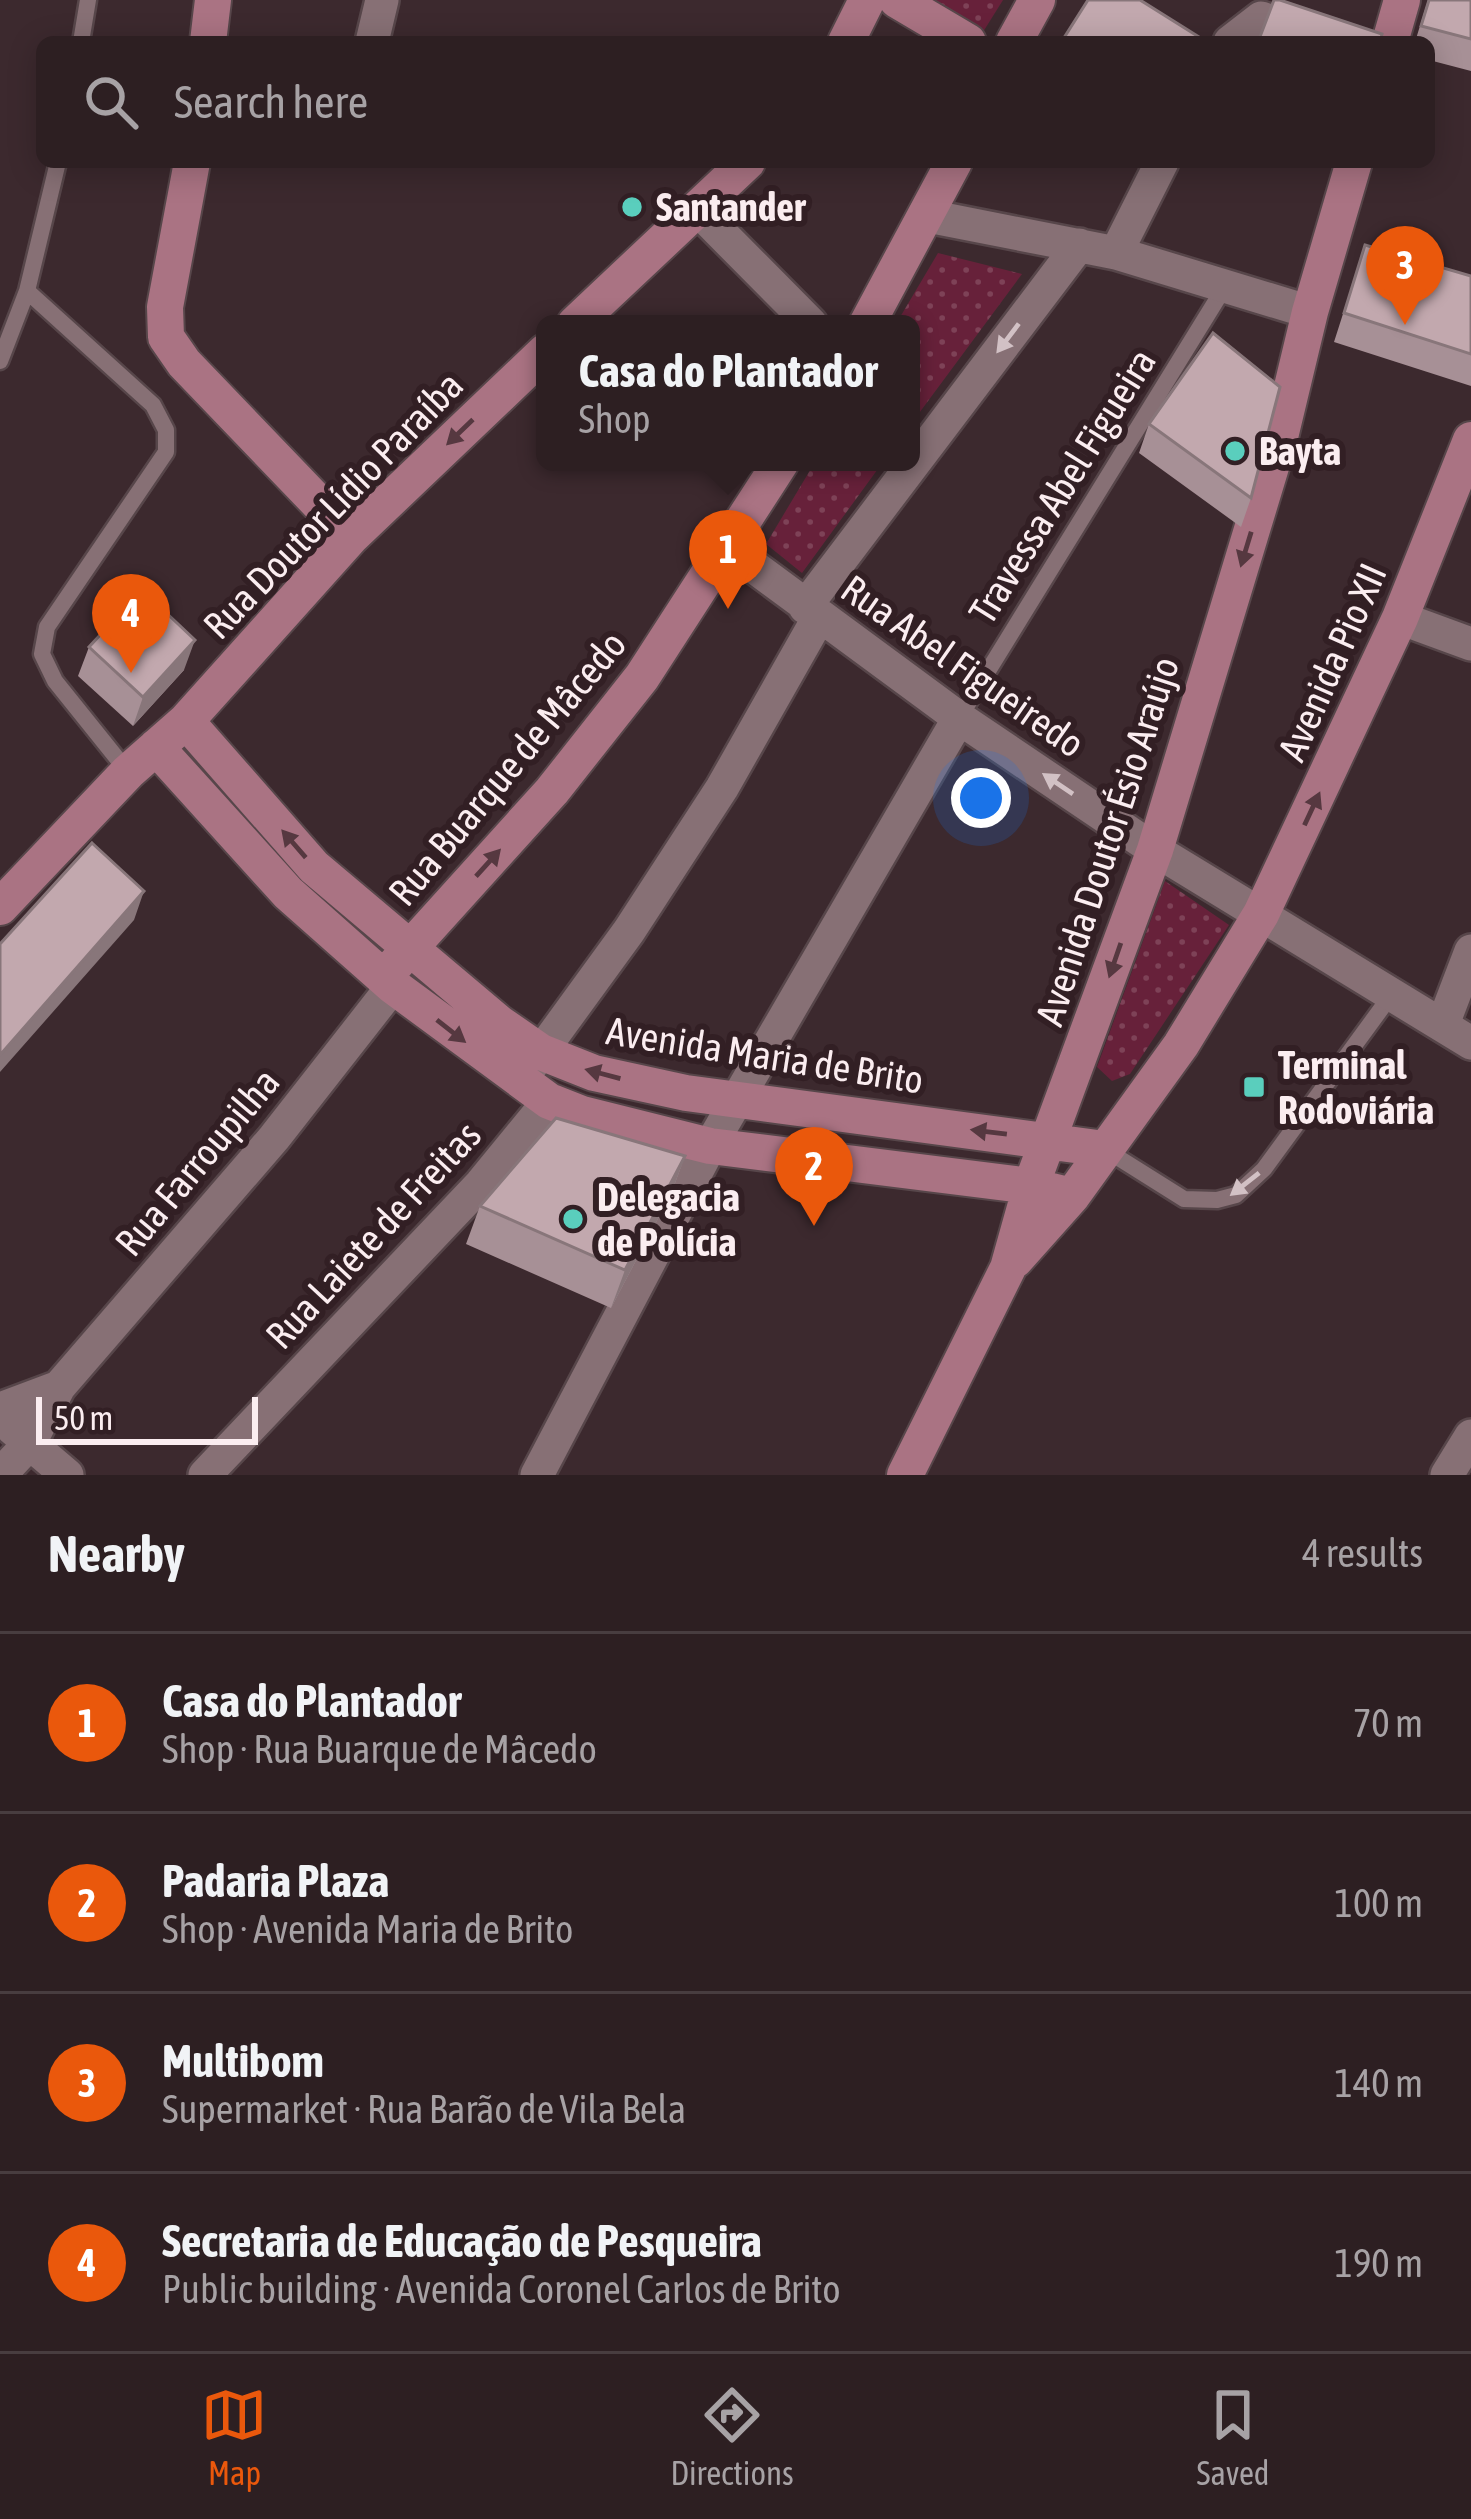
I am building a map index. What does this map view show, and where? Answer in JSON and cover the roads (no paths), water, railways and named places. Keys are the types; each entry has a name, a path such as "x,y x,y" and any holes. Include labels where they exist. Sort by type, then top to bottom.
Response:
{"main road":[{"path":"209,36 213,0"},
{"path":"849,36 867,0"},
{"path":"897,0 958,36"},
{"path":"1016,36 1037,0"},
{"path":"1392,36 1402,0"},
{"path":"191,168 165,307 166,337 184,363 351,537"},
{"path":"584,315 741,168"},
{"path":"872,315 951,168"},
{"name":"Avenida Doutor Ésio Araújo","path":"904,1475 1008,1268 1031,1186 1154,850 1280,437 1352,168"},
{"name":"Rua Doutor Lídio Paraíba","path":"0,908 128,772 186,721 351,537 536,361"},
{"name":"Avenida Pio XII","path":"1261,914 1400,618 1471,440"},
{"name":"Rua Buarque de Mâcedo","path":"388,982 409,950 552,791 616,710 775,471"},
{"name":"Avenida Maria de Brito","path":"186,721 314,867 409,950 542,1052 594,1073 738,1100 1105,1149"},
{"path":"156,747 288,893 388,982 534,1092 583,1114 710,1146 1031,1186 1072,1196"},
{"name":"Avenida Doutor Ésio Araújo","path":"1008,1268 1072,1196 1181,1045 1261,914"}],"street":[{"path":"373,36 382,0"},
{"path":"1237,36 1261,18 1315,36"},
{"path":"1116,253 1159,168"},
{"path":"697,209 802,315"},
{"path":"928,216 1116,253 1310,312"},
{"name":"Rua Laiete de Freitas","path":"920,464 1079,245"},
{"name":"Rua Laiete de Freitas","path":"205,1475 481,1184 534,1092 542,1052 629,931 722,788 812,612 915,471"},
{"name":"Rua Abel Figueiredo","path":"728,547 958,718 1154,850 1457,1034"},
{"path":"1400,618 1471,644"},
{"path":"537,1475 710,1146 958,718"},
{"path":"1457,1034 1471,951"},
{"name":"Rua Farroupilha","path":"1,1475 29,1444 59,1388 274,1138 388,982"},
{"name":"Rua Farroupilha","path":"0,1413 59,1388"},
{"path":"0,1413 67,1475"},
{"path":"1448,1475 1471,1436"}],"lane":[{"path":"82,36 88,0"},
{"path":"0,361 27,291 57,168"},
{"name":"Travessa Abel Figueira","path":"958,718 1224,288"},
{"path":"27,291 153,405 166,430 166,452 47,627 42,654 55,681 128,772"},
{"path":"1105,1149 1184,1198 1217,1200 1237,1195 1264,1169 1393,993"}],"place":[{"name":"Santander","path":"632,207"},
{"name":"Multibom","path":"1405,325"},
{"name":"Bayta","path":"1235,451"},
{"name":"Casa do Plantador","path":"728,609"},
{"name":"Secretaria de Educação de Pesqueira","path":"131,673"},
{"name":"Terminal Rodoviária","path":"1254,1087"},
{"name":"Delegacia de Polícia","path":"573,1219"},
{"name":"Padaria Plaza","path":"814,1226"}]}
